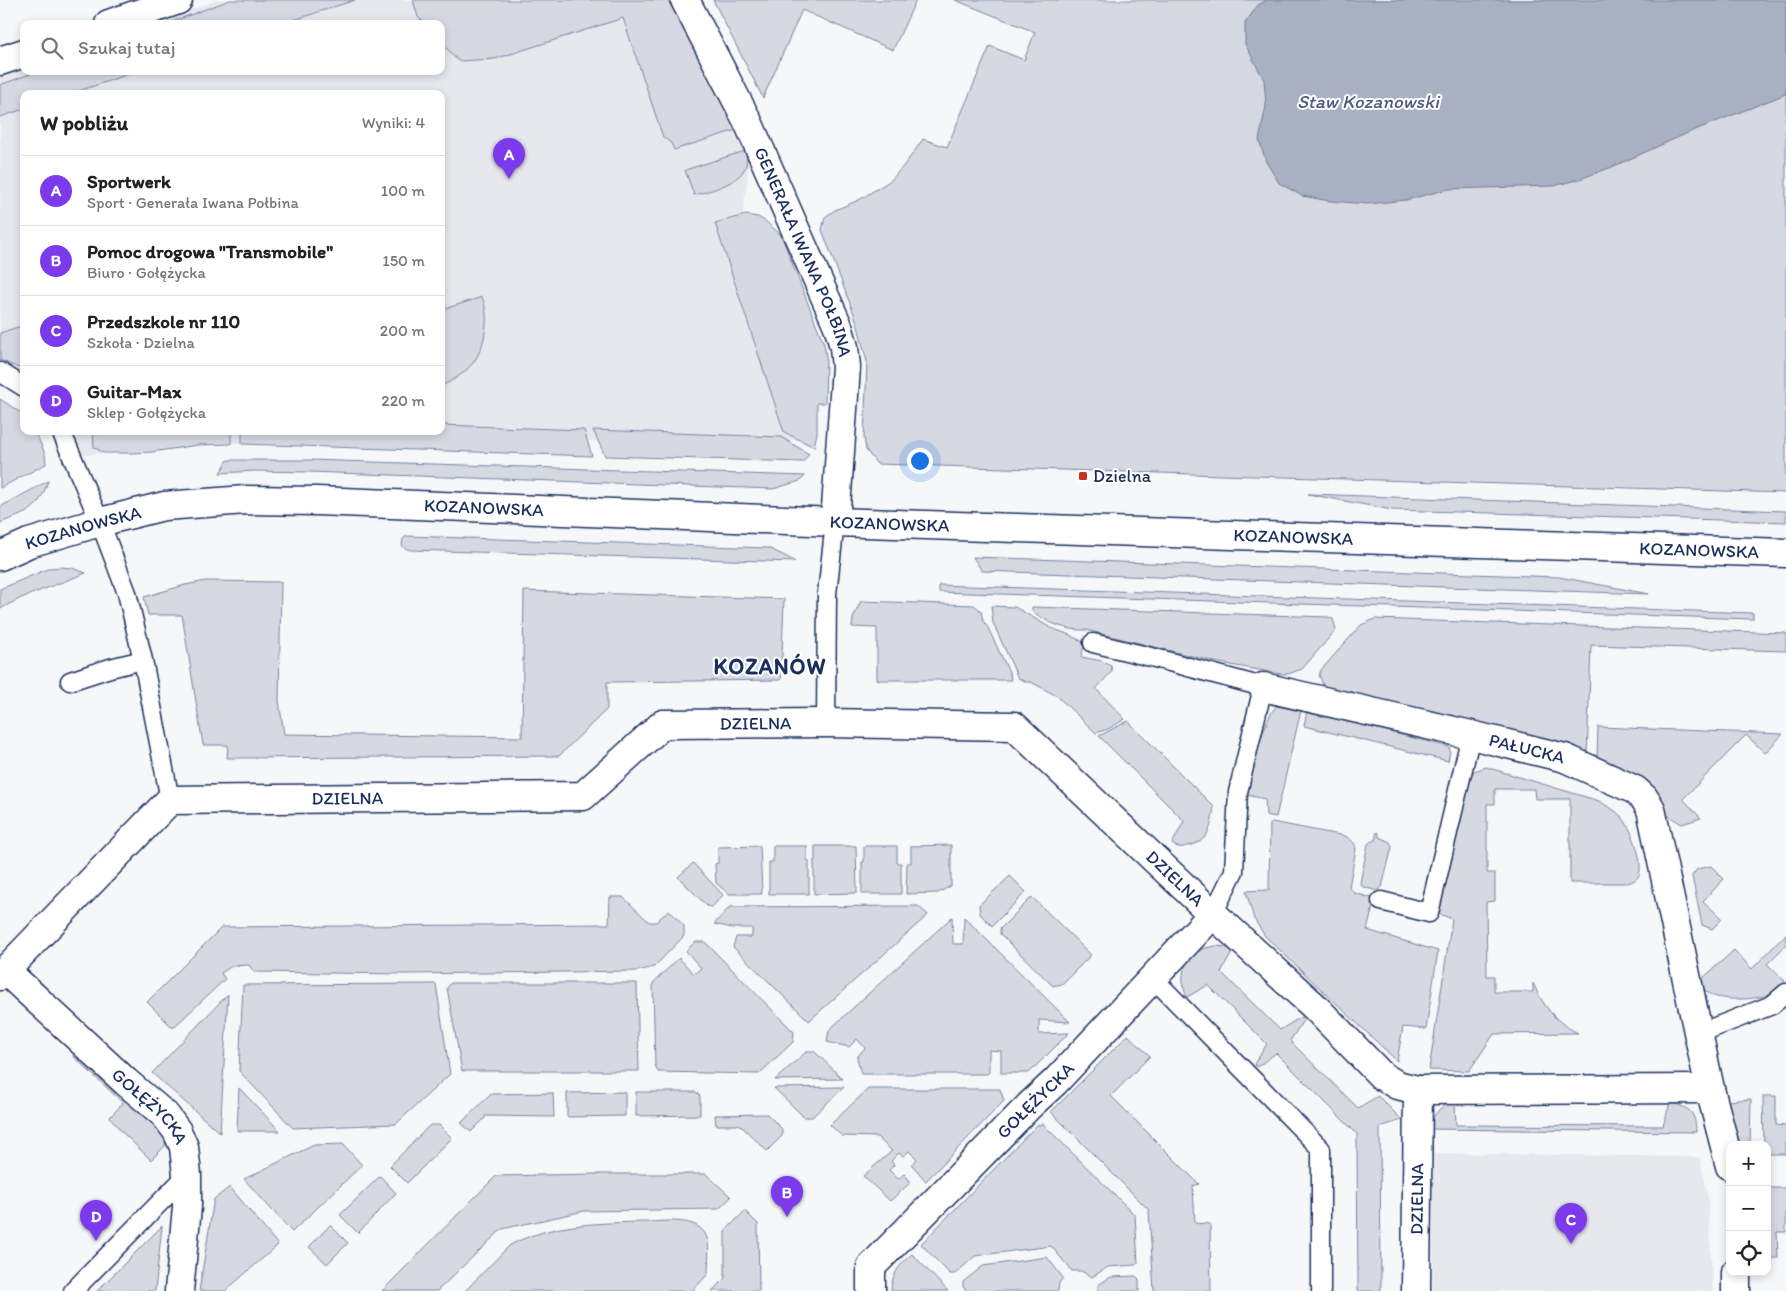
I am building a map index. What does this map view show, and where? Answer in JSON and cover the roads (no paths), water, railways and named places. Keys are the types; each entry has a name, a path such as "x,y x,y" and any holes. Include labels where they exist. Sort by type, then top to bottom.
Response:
{"street":[{"path":"120,20 178,0"},
{"name":"GENERAŁA IWANA POŁBINA","path":"685,0 748,122 838,326 844,347 846,367 835,522"},
{"path":"0,61 20,54"},
{"name":"KOZANOWSKA","path":"0,556 29,543 164,506 246,500 318,501 835,522 1786,552"},
{"name":"PAŁUCKA","path":"1263,687 1565,758 1636,790 1644,798 1651,809 1697,1031 1726,1151"},
{"name":"DZIELNA","path":"170,800 583,796 663,724 826,723 1014,726 1213,914 1314,1006 1382,1076 1397,1085 1418,1090 1416,1291"},
{"path":"3,974 170,800"},
{"name":"GOŁĘŻYCKA","path":"871,1291 871,1267 1030,1105 1055,1082 1213,914"},
{"name":"GOŁĘŻYCKA","path":"3,974 165,1115 177,1131 184,1147 187,1175 179,1291"},
{"path":"1418,1090 1710,1089"},
{"path":"1736,1276 1736,1291"}],"lane":[{"path":"0,372 20,384"},
{"path":"62,435 100,522 127,593 143,660 170,800"},
{"path":"826,723 827,588 835,522"},
{"path":"1093,643 1263,687 1238,792 1234,871 1213,914"},
{"path":"70,681 143,660"},
{"path":"1381,901 1429,912 1471,735"},
{"path":"1153,978 1320,1149 1321,1291"},
{"path":"1697,1031 1710,1029 1772,1005 1786,993"},
{"path":"73,1291 187,1175"}],"water":[{"name":"Staw Kozanowski","path":"1267,0 1786,0 1786,94 1690,132 1612,167 1554,186 1449,189 1406,200 1368,204 1330,201 1302,196 1279,183 1266,162 1259,140 1266,106 1264,80 1245,44 1245,23 1258,5"}],"place":[{"name":"Sportwerk","path":"509,179"},
{"name":"Dzielna","path":"1083,476"},
{"name":"Pomoc drogowa \"Transmobile\"","path":"787,1217"},
{"name":"Guitar-Max","path":"96,1241"},
{"name":"Przedszkole nr 110","path":"1571,1244"}],"district":[{"name":"KOZANÓW","path":"770,666"}]}
